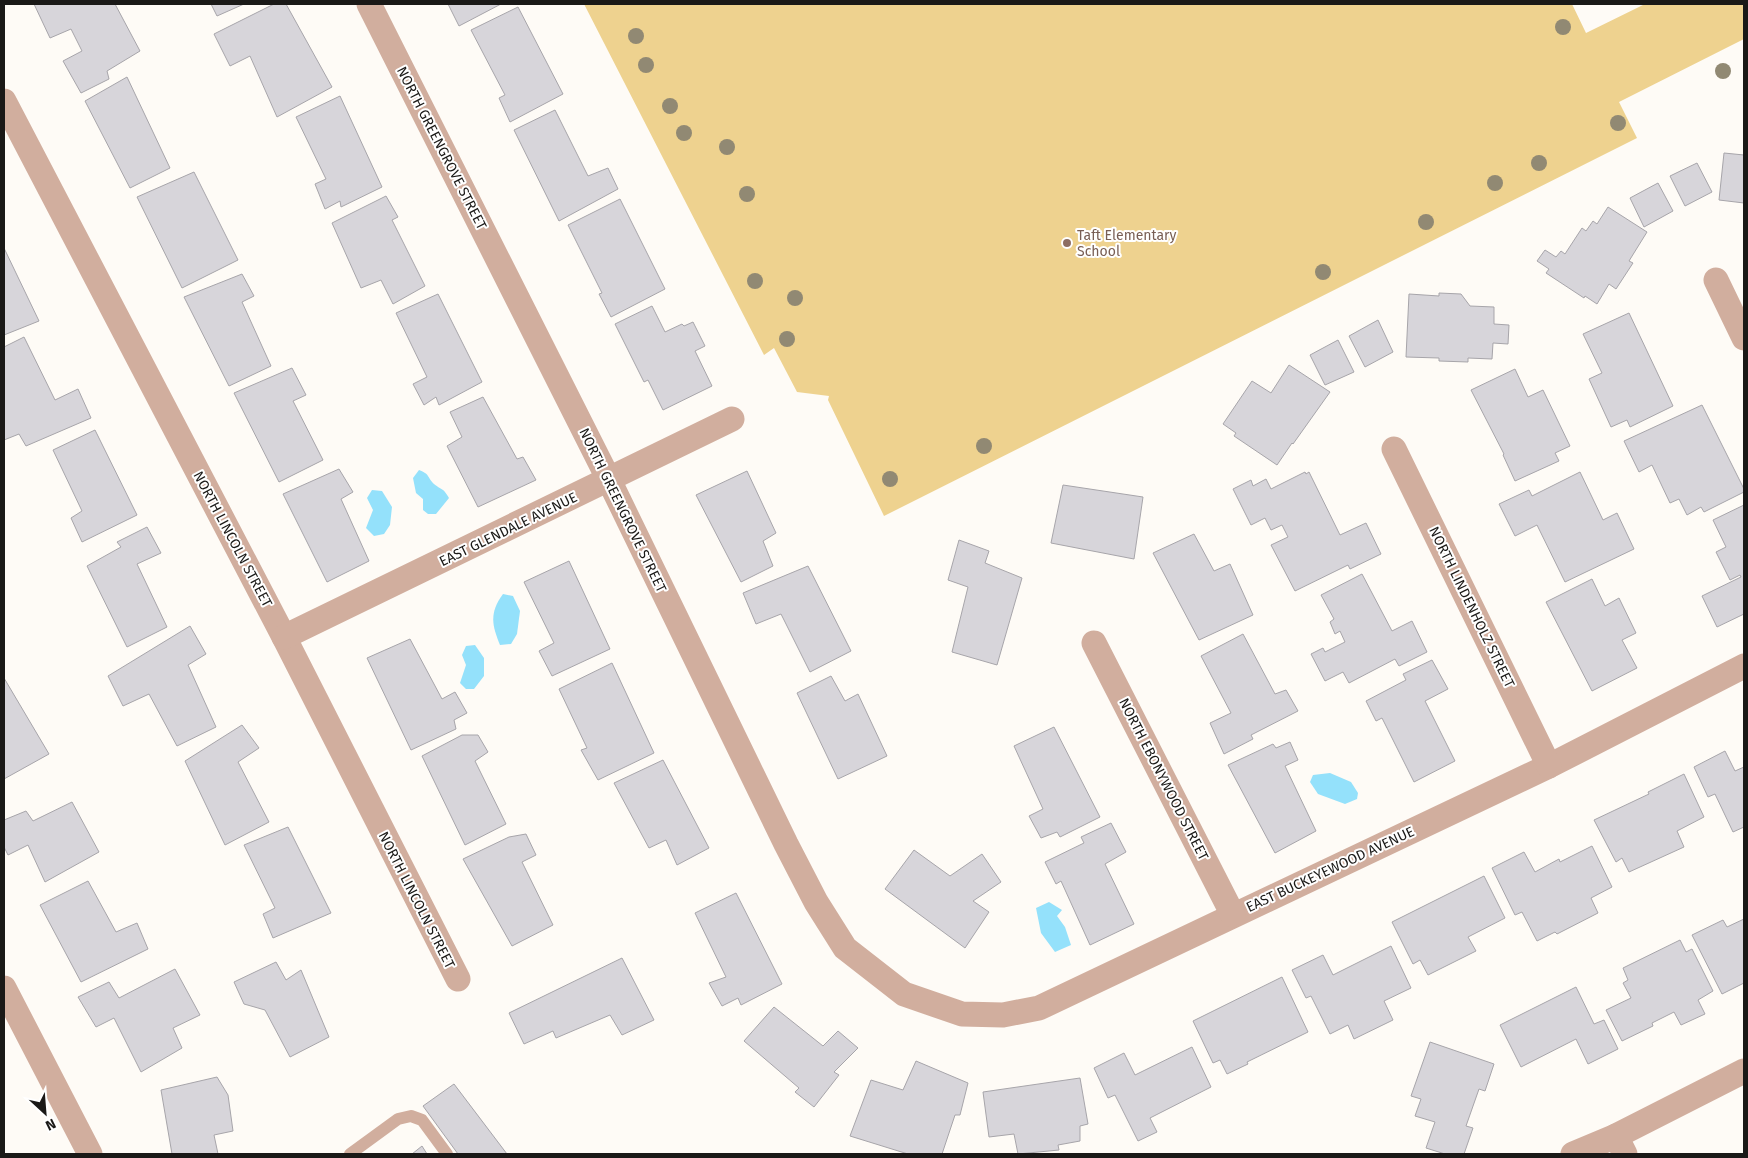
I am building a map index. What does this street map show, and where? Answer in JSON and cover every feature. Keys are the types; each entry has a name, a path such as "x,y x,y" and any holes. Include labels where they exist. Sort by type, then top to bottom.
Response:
{"street":[{"name":"NORTH GREENGROVE STREET","path":"369,4 608,480 816,902 845,948 904,994"},
{"name":"NORTH LINCOLN STREET","path":"4,101 284,638 458,979"},
{"path":"1716,280 1744,338"},
{"name":"EAST GLENDALE AVENUE","path":"284,638 732,419"},
{"name":"NORTH LINDENHOLZ STREET","path":"1394,449 1549,766"},
{"name":"NORTH EBONYWOOD STREET","path":"1094,643 1233,915"},
{"name":"EAST BUCKEYEWOOD AVENUE","path":"904,994 962,1014 1003,1016 1039,1008 1549,766 1744,666"},
{"path":"4,988 90,1154"},
{"path":"1574,1154 1620,1145 1744,1071"}],"lane":[{"path":"350,1154 398,1119 411,1116 422,1120 447,1154"}],"shaded area":[{"name":"Taft Elementary School","path":"584,4 1572,4 1586,33 1645,4 1744,4 1744,39 1619,102 1637,138 884,516 828,400 829,396 797,392 774,348 764,355"}],"water":[{"path":"419,470 427,474 434,484 443,490 449,498 436,514 428,514 423,510 423,499 416,493 413,478"},
{"path":"372,490 382,491 392,507 390,525 384,534 374,536 366,528 373,510 367,498"},
{"path":"503,594 513,596 520,611 517,634 511,644 500,645 493,619 496,607"},
{"path":"475,645 484,658 484,676 474,689 466,689 460,683 466,665 462,655 466,646"},
{"path":"1330,773 1351,782 1358,793 1357,799 1345,804 1318,794 1310,782 1313,775"},
{"path":"1049,902 1062,910 1057,916 1065,927 1071,945 1055,952 1041,933 1036,908"}],"building":[{"path":"34,4 115,4 140,51 107,71 109,79 81,93 63,61 82,51 71,29 50,38"},
{"path":"211,4 244,4 217,16"},
{"path":"274,4 286,4 332,87 277,117 250,56 230,66 214,34"},
{"path":"448,4 501,4 459,26"},
{"path":"518,7 563,94 510,122 499,98 505,95 471,30"},
{"path":"127,77 170,168 130,188 85,101"},
{"path":"340,96 382,187 341,207 340,201 325,209 315,184 326,179 296,117"},
{"path":"555,110 588,176 608,168 618,189 559,221 514,130"},
{"path":"1724,153 1744,155 1744,203 1719,200"},
{"path":"1697,163 1712,192 1685,206 1670,176"},
{"path":"194,172 238,260 182,288 137,197"},
{"path":"1658,183 1673,211 1644,227 1630,198"},
{"path":"386,196 398,217 392,220 425,286 393,304 381,280 361,288 332,223"},
{"path":"620,199 665,289 611,317 599,294 602,293 568,225"},
{"path":"1608,207 1647,232 1629,261 1633,263 1616,289 1609,284 1597,304 1585,296 1584,298 1546,273 1549,269 1537,261 1545,250 1556,257 1561,251 1565,254 1582,228 1586,231 1593,221 1597,224"},
{"path":"4,248 39,321 4,335"},
{"path":"242,274 254,296 242,302 271,366 229,386 184,297"},
{"path":"1439,293 1461,294 1470,306 1494,307 1494,324 1509,325 1508,344 1493,343 1492,359 1468,358 1468,362 1439,361 1439,358 1406,357 1409,294 1439,296"},
{"path":"438,294 482,382 439,405 436,397 424,405 413,384 427,377 396,313"},
{"path":"652,306 665,332 682,324 684,326 693,322 705,346 695,351 712,386 663,410 648,380 644,382 615,324"},
{"path":"1629,313 1673,406 1630,427 1627,420 1611,427 1589,379 1602,373 1583,334"},
{"path":"1378,320 1393,352 1365,367 1349,336"},
{"path":"24,337 55,400 78,389 91,418 26,446 19,434 4,440 4,347"},
{"path":"1338,340 1354,372 1325,385 1310,355"},
{"path":"1289,365 1330,392 1277,465 1234,436 1236,433 1223,424 1252,381 1271,393"},
{"path":"292,368 306,395 293,401 323,460 279,482 234,393"},
{"path":"1515,369 1528,397 1543,390 1570,446 1555,453 1559,461 1515,481 1504,454 1471,390"},
{"path":"483,397 517,459 523,457 536,480 478,507 447,446 462,437 450,412"},
{"path":"1702,405 1744,492 1704,512 1701,507 1687,515 1679,499 1670,503 1652,465 1639,472 1624,441"},
{"path":"95,430 137,515 82,542 71,518 82,511 53,450"},
{"path":"339,469 353,492 341,499 369,561 327,582 283,494"},
{"path":"747,471 776,533 763,541 773,566 741,582 696,495"},
{"path":"1305,472 1306,474 1309,472 1340,535 1366,523 1381,554 1350,569 1348,565 1295,591 1271,545 1288,537 1282,525 1271,530 1265,518 1251,525 1233,489 1251,480 1253,486 1266,479 1271,489"},
{"path":"1580,472 1603,520 1617,513 1634,549 1565,582 1537,525 1515,536 1499,504 1529,490 1532,496"},
{"path":"1063,485 1143,497 1134,559 1051,543"},
{"path":"1744,505 1744,614 1717,627 1702,596 1741,577 1740,575 1730,580 1716,552 1726,547 1713,520"},
{"path":"147,527 161,553 137,564 167,627 127,647 87,566 121,547 117,542"},
{"path":"1194,534 1214,571 1230,564 1253,615 1199,640 1153,553"},
{"path":"959,540 989,551 985,563 1022,578 997,665 952,652 968,587 948,580"},
{"path":"569,561 610,649 552,676 539,651 554,643 524,582"},
{"path":"808,566 851,651 810,672 781,614 756,624 743,593"},
{"path":"1362,574 1392,631 1412,621 1427,652 1399,666 1395,659 1349,683 1343,672 1325,681 1311,654 1323,648 1325,652 1345,642 1340,631 1335,634 1330,622 1334,619 1321,595"},
{"path":"1592,579 1605,606 1619,598 1636,633 1622,640 1637,668 1592,691 1546,602"},
{"path":"190,626 206,654 188,665 216,727 177,746 149,694 123,706 108,676"},
{"path":"1243,634 1275,694 1286,690 1298,711 1251,735 1253,739 1224,754 1210,723 1231,713 1201,656"},
{"path":"410,639 442,699 455,692 467,713 454,720 456,729 411,750 367,658"},
{"path":"1432,660 1448,689 1425,701 1455,761 1414,782 1382,718 1376,721 1366,701 1406,680 1403,674"},
{"path":"612,663 654,753 598,780 581,750 587,748 559,689"},
{"path":"831,676 845,701 858,694 887,756 838,779 797,693"},
{"path":"4,678 49,754 4,779"},
{"path":"242,725 259,748 238,762 269,822 225,845 185,761"},
{"path":"1054,727 1100,817 1060,837 1057,832 1041,838 1029,816 1043,809 1014,746"},
{"path":"462,735 478,735 488,752 475,761 506,824 465,845 422,756"},
{"path":"1290,742 1298,760 1285,766 1316,831 1275,853 1228,765 1273,744 1276,748"},
{"path":"1725,751 1735,771 1744,767 1744,827 1733,832 1715,794 1708,797 1694,767"},
{"path":"663,760 709,848 677,865 666,840 649,848 614,783"},
{"path":"1684,774 1704,817 1677,831 1684,847 1629,872 1622,858 1616,862 1594,820 1649,794 1648,792"},
{"path":"72,802 99,852 45,882 28,845 8,855 4,847 4,820 26,811 33,821"},
{"path":"1111,823 1126,852 1105,864 1134,924 1090,945 1061,881 1056,884 1045,862 1084,843 1081,837"},
{"path":"288,827 331,913 273,938 263,914 275,908 244,845"},
{"path":"526,834 536,855 522,862 553,925 512,946 463,859 509,837"},
{"path":"1592,846 1612,887 1591,898 1598,913 1557,934 1555,932 1537,941 1522,912 1515,915 1492,868 1524,852 1535,872 1559,859 1560,862"},
{"path":"914,850 950,876 982,854 1001,882 973,901 989,912 965,948 885,889"},
{"path":"1484,876 1505,918 1468,937 1476,951 1428,975 1420,960 1413,964 1392,922"},
{"path":"88,881 116,932 137,923 148,949 81,982 40,905"},
{"path":"736,893 782,984 741,1005 738,998 722,1006 709,983 726,977 695,913"},
{"path":"1744,919 1744,983 1722,994 1692,935 1723,920 1727,927"},
{"path":"1680,940 1686,952 1692,949 1713,991 1698,1000 1705,1014 1681,1025 1674,1012 1652,1023 1653,1026 1622,1041 1606,1010 1631,998 1623,983 1628,980 1623,968"},
{"path":"1391,946 1411,988 1384,1001 1393,1020 1354,1039 1348,1025 1330,1034 1311,996 1306,998 1292,970 1323,955 1333,975"},
{"path":"622,958 654,1020 622,1035 610,1015 556,1038 553,1031 524,1044 509,1013"},
{"path":"276,962 286,980 301,970 329,1037 290,1057 265,1010 244,1004 234,982"},
{"path":"175,969 200,1015 173,1028 182,1048 141,1072 114,1018 96,1027 78,997 109,982 119,998"},
{"path":"1282,977 1308,1032 1227,1074 1220,1060 1213,1063 1193,1021"},
{"path":"1576,987 1594,1024 1604,1020 1618,1049 1588,1064 1576,1039 1521,1067 1500,1025"},
{"path":"774,1007 823,1046 838,1031 858,1048 834,1072 839,1075 814,1107 795,1092 799,1088 744,1041"},
{"path":"1430,1042 1494,1064 1485,1091 1479,1089 1466,1126 1473,1128 1464,1154 1445,1154 1426,1148 1435,1122 1415,1116 1421,1099 1411,1096"},
{"path":"1192,1047 1211,1087 1150,1118 1157,1132 1138,1141 1115,1095 1108,1098 1094,1068 1124,1053 1135,1075"},
{"path":"916,1061 968,1083 960,1115 955,1115 942,1154 908,1154 850,1136 871,1080 903,1090"},
{"path":"217,1077 228,1095 233,1131 214,1135 218,1154 172,1154 161,1090"},
{"path":"1080,1078 1088,1124 1080,1126 1080,1141 1058,1145 1059,1150 1018,1154 1014,1134 989,1137 983,1092"},
{"path":"454,1084 507,1154 458,1154 423,1106"},
{"path":"422,1146 427,1154 412,1154"}],"place":[{"name":"Taft Elementary School","path":"1067,243"}]}
